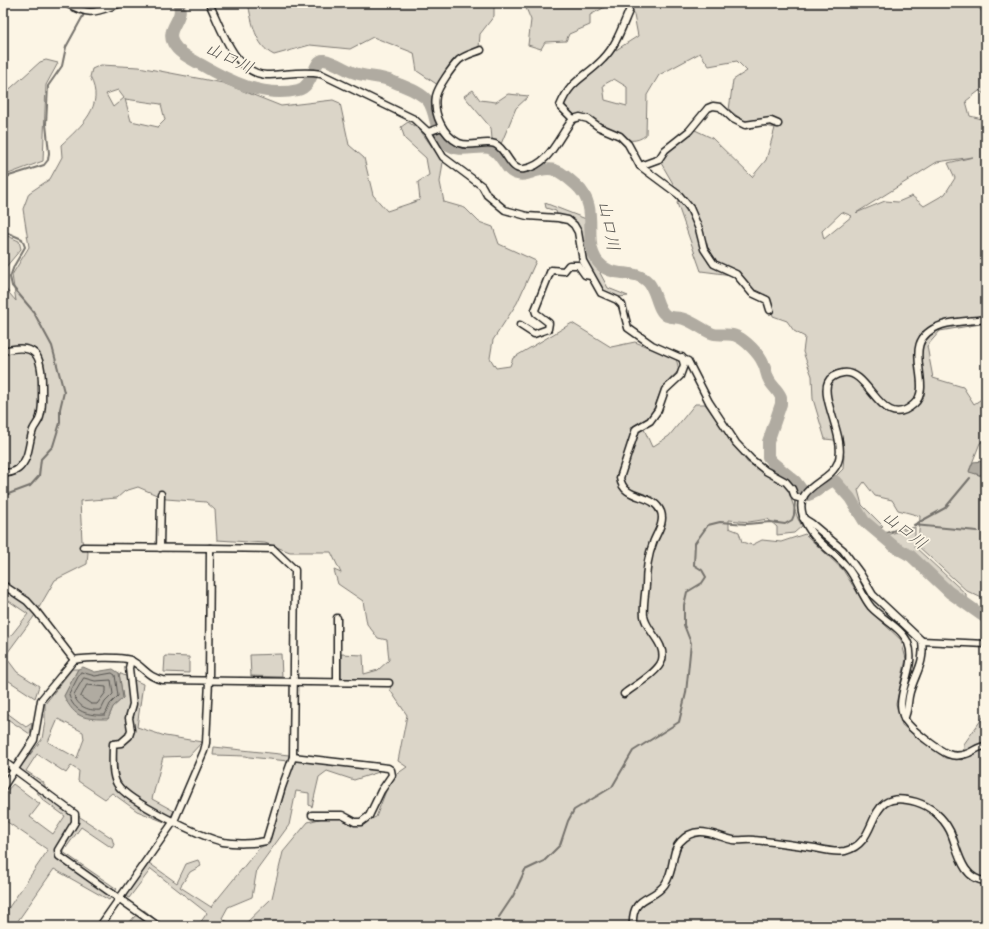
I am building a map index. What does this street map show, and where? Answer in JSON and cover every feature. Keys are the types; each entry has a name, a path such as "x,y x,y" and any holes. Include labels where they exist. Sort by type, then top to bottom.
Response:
{"street":[{"path":"66,3 80,11 89,13 121,3"},
{"path":"209,3 232,50 247,67 257,73 266,75 309,71 321,74 407,114 428,132 443,157 459,170 478,182 487,195 505,210 527,216 568,220 574,225 578,232 583,260 591,276 601,293 617,300 622,305 628,328 652,345 682,357 688,361 709,402 736,444 761,467 786,482 799,498 803,518 815,537 847,567 872,608 903,636 908,643 911,653 910,663 901,701 904,720 910,727 947,754 957,756 986,746"},
{"path":"573,119 560,106 566,92 572,84 588,73 604,58 619,36 629,11"},
{"path":"481,50 460,59 451,70 436,95 436,107 442,127 449,136 460,143 468,145 487,143 496,144 503,149 512,164 517,169 523,170 545,160 573,119 580,117 588,119 599,127 620,136 628,144 640,166 679,195 690,208 699,229 704,249 714,264 736,274 752,293 767,300 770,310"},
{"path":"640,166 659,159 665,150 689,131 708,108 713,106 720,107 733,119 745,125 770,121 778,124"},
{"path":"428,132 442,127"},
{"path":"520,325 534,334 548,329 549,323 536,313 535,310 551,270 564,271 569,264 578,265 585,275 591,276"},
{"path":"799,498 832,472 839,461 840,445 827,392 827,383 836,374 848,372 860,378 882,406 894,411 903,410 914,404 919,397 921,386 917,358 921,340 930,331 942,325 986,319"},
{"path":"3,351 21,348 30,350 41,362 42,410 33,431 31,444 25,461 17,470 3,473"},
{"path":"624,694 657,669 662,661 662,650 644,616 646,576 652,544 662,522 661,512 655,503 625,490 621,486 620,478 636,430 650,421 658,410 665,390 680,376 684,365 682,357"},
{"path":"160,494 160,548"},
{"path":"803,518 843,550 860,573 873,596 922,641 986,644"},
{"path":"83,547 273,549 294,570 293,757 282,787 266,841 224,842 174,821 138,802 117,784 114,778 113,744 121,743 129,736 131,730 129,718 133,704 129,668 130,660"},
{"path":"100,926 174,821 206,743 209,681 210,548"},
{"path":"3,585 27,602 37,612 74,660"},
{"path":"337,618 337,682"},
{"path":"904,720 908,711 910,693 922,664 922,641"},
{"path":"74,660 130,660 155,678 209,681 389,683"},
{"path":"3,787 34,740 41,700 74,660"},
{"path":"293,757 388,768 391,770 392,775 381,791 369,816 361,822 356,822 342,814 312,816"},
{"path":"3,761 75,814 75,822 58,850 58,856 158,926"},
{"path":"633,926 632,917 640,902 664,886 670,877 674,866 676,849 679,842 691,833 706,832 734,840 752,839 843,851 851,849 863,840 867,834 875,812 880,807 889,802 898,800 915,802 923,805 940,817 949,830 968,873 974,879 986,881"}],"shaded area":[{"path":"248,3 494,3 494,16 480,34 479,48 452,61 438,85 417,71 414,53 373,37 350,49 310,45 274,55 262,46 258,40"},
{"path":"524,3 974,3 986,16 986,94 979,91 966,101 970,116 986,120 986,323 940,331 927,346 933,378 963,387 974,404 986,396 986,439 980,443 969,471 986,478 986,600 967,591 918,546 920,516 898,510 892,500 875,496 864,482 858,490 862,505 883,526 877,528 866,520 853,496 836,476 843,469 844,455 834,440 825,439 813,399 812,376 803,352 805,337 794,331 787,321 773,316 768,296 756,293 736,272 714,261 708,250 695,211 675,187 661,163 667,151 695,130 712,138 752,177 766,160 775,128 744,121 729,110 733,80 747,71 737,61 709,66 700,53 659,75 647,95 646,135 639,139 624,139 617,136 590,117 575,115 563,105 570,90 590,75 616,50 638,36 633,10 609,5 590,15 590,25 569,34 566,41 545,42 541,49 528,45 531,20","holes":["614,79 627,87 627,106 605,100 603,85","973,157 948,163 955,178 945,194 924,206 912,196 898,202 885,201 856,213 937,162","842,212 852,216 824,239 822,231"]},
{"path":"46,60 58,63 46,85 43,161 3,176 3,95 40,62"},
{"path":"101,65 139,67 223,83 281,106 333,100 340,103 349,145 364,158 373,195 387,211 420,200 418,182 429,175 426,158 405,139 401,127 408,122 420,130 443,162 440,182 444,202 465,208 479,222 493,227 499,244 536,261 517,303 493,340 490,358 496,368 510,366 513,358 572,323 611,347 635,342 676,358 679,370 662,388 651,416 630,428 632,435 644,429 652,447 669,436 695,404 705,404 747,462 787,487 798,519 802,526 794,533 777,535 777,527 768,519 749,522 729,520 729,528 739,532 742,542 752,545 762,540 781,542 805,534 843,570 867,608 901,640 906,659 896,704 902,725 945,758 963,760 964,744 986,713 986,926 243,926 272,898 283,852 308,822 338,814 359,824 376,817 391,778 407,767 398,761 407,715 390,690 392,680 341,680 341,654 363,655 364,674 378,670 389,660 387,640 378,638 367,624 363,601 338,584 334,570 341,573 331,552 290,552 265,543 217,540 215,510 206,502 166,499 138,487 125,491 117,498 80,501 82,541 88,552 87,564 55,580 33,618 5,656 17,672 39,686 35,698 3,677 3,634 9,638 28,614 3,597 3,286 16,301 12,275 29,247 23,209 29,193 50,179 62,157 61,145 89,115 95,97 94,87 90,77 92,69","holes":["118,90 124,98 113,107 106,94","125,99 161,104 165,120 158,127 131,121"]},
{"path":"473,90 480,100 496,102 508,94 529,96 516,108 501,144 492,139 491,128 464,96"},
{"path":"679,199 694,224 702,250 709,264 732,275 701,271 677,203"},
{"path":"545,203 586,219 591,254 603,270 600,273 608,288 628,296 618,297 603,291 585,258 580,228 572,220 557,215 556,211 546,208"},
{"path":"3,234 19,241 21,249 5,268 3,274"},
{"path":"915,527 915,547 966,594 966,599 953,590 916,555 886,535"},
{"path":"281,654 282,677 251,676 250,655"},
{"path":"165,656 189,657 189,673 164,672"},
{"path":"72,669 78,669 64,696 108,719 113,707 123,698 119,673 143,684 137,727 165,736 202,742 189,756 163,757 152,799 174,811 167,823 137,811 112,793 105,799 78,781 79,771 71,766 66,773 37,754 26,771 43,782 51,798 112,838 114,845 112,848 81,827 63,852 117,889 109,900 54,869 15,925 3,921 3,916 48,850 3,819 3,795 13,784 40,804 30,817 53,834 65,816 43,800 19,769 42,739 45,721 45,704","holes":["58,719 83,732 84,739 77,758 48,742"]},
{"path":"3,710 26,727 32,723 30,734 3,716"},
{"path":"214,747 289,755 295,760 375,768 379,772 354,780 327,771 319,777 312,807 309,805 309,793 296,791 289,825 257,869 252,897 228,907 222,918 233,926 222,926 218,923 216,926 198,926 207,913 151,869 129,898 125,896 149,863 177,883 186,864 198,860 201,866 190,872 180,887 211,907 259,848 269,843 292,767 288,761 246,756 213,755"},
{"path":"144,910 164,926 127,926 134,917"}],"water":[{"path":"982,461 986,471 980,475 969,472 973,462"},
{"path":"83,667 95,672 113,669 119,673 123,698 113,707 108,719 93,719 82,716 72,709 64,696 78,669"}],"waterway":[{"path":"3,180 9,176 44,165 48,160 49,153 46,124 48,86 62,66 66,47 83,16 87,3"},
{"name":"山口川","path":"178,3 180,8 171,38 175,47 189,58 235,82 259,90 272,92 298,90 307,84 320,61 324,60 335,63 357,74 383,78 421,95 431,106 440,135 443,140 452,147 463,149 484,147 494,150 509,169 519,175 544,169 555,170 564,175 584,194 590,214 591,244 593,253 603,267 616,272 637,275 643,278 651,286 663,313 667,316 682,318 717,335 730,334 736,336 752,348 764,365 769,380 781,397 781,404 768,442 768,457 796,482 802,490"},
{"path":"3,231 22,239 25,247 14,266 10,277 12,286 33,311 52,346 64,392 60,409 60,423 53,446 41,459 39,476 30,486 3,496"},
{"path":"970,478 945,508 914,525 977,531"},
{"name":"山口川","path":"808,495 812,494 828,483 835,481 850,498 864,521 895,547 911,556 949,592 986,618"},
{"path":"499,917 513,896 525,870 544,861 560,845 568,821 574,810 612,787 633,751 679,722 686,693 691,643 684,625 684,605 687,592 702,583 706,577 702,570 694,565 695,543 708,525 720,522 747,524 770,522 785,524 792,520 794,515 795,502 799,487"},
{"path":"879,533 886,533 905,527"}]}
